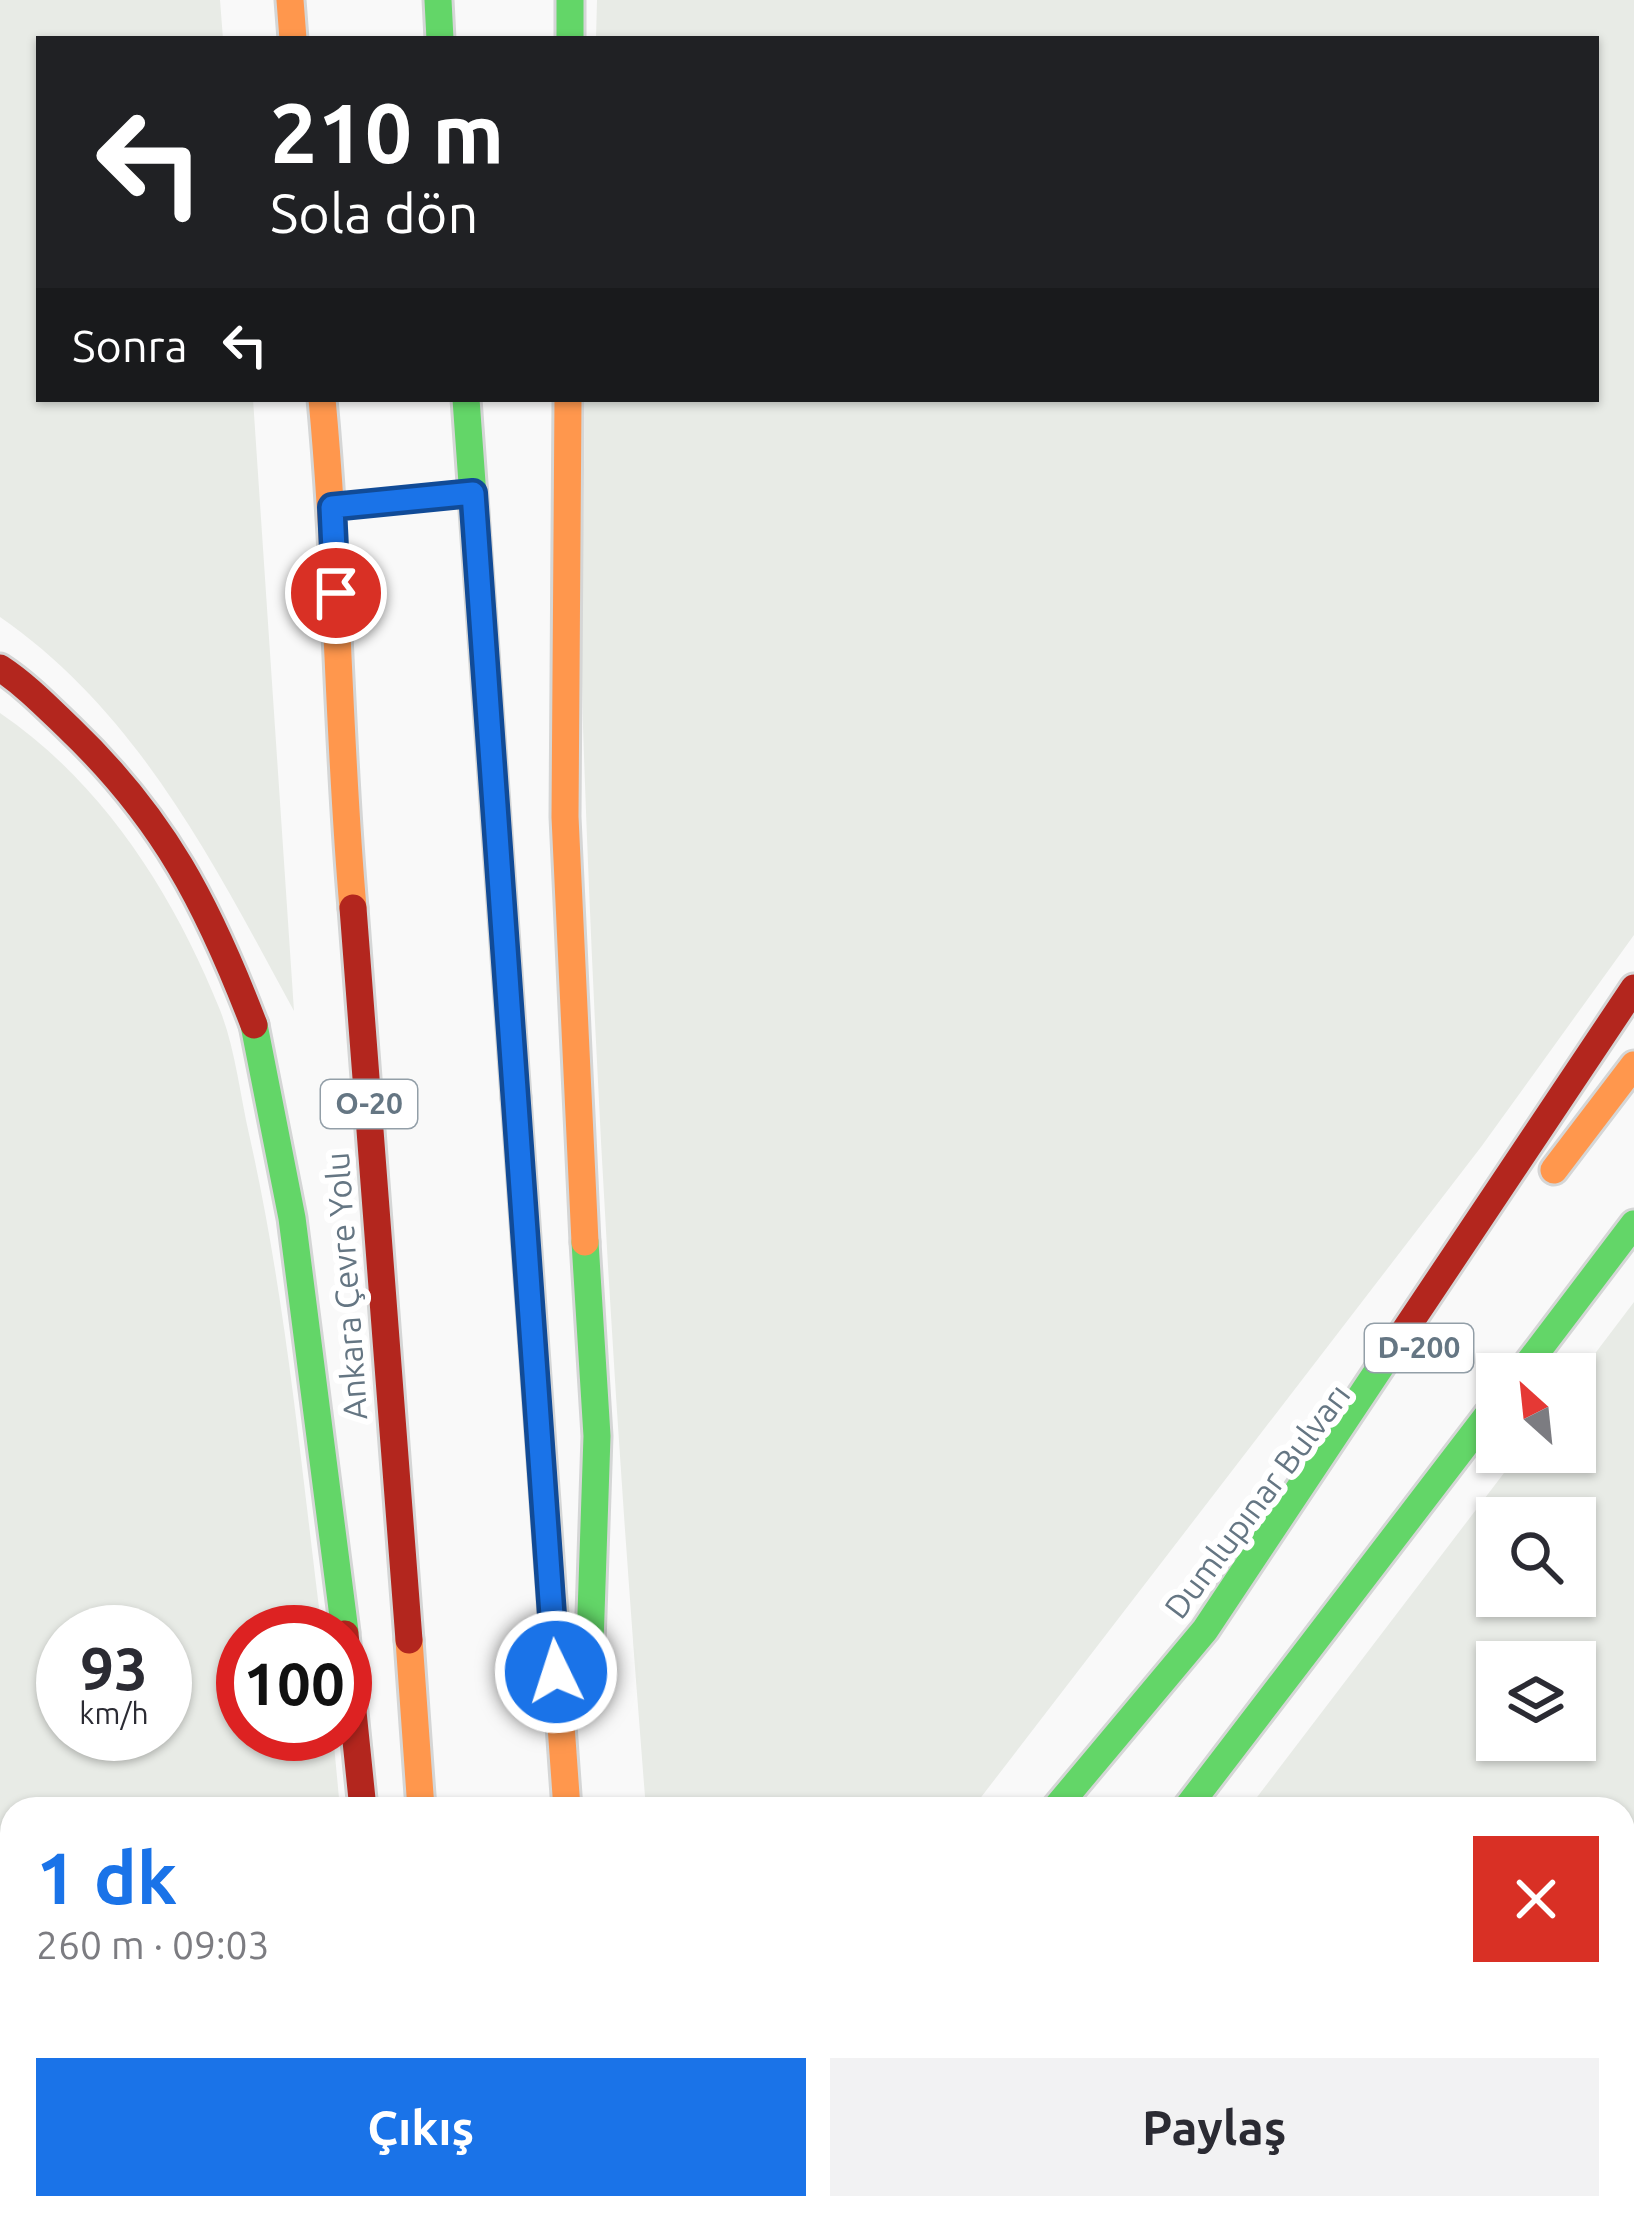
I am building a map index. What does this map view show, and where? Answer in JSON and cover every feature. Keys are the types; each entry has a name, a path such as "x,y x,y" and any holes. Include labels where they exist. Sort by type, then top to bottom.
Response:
{"highway":[{"path":"290,0 293,36"},
{"path":"438,0 440,36"},
{"path":"570,0 570,36"},
{"name":"Ankara Çevre Yolu","path":"322,402 332,507 344,808 421,1797"},
{"path":"466,402 566,1797"},
{"path":"568,402 566,841 597,1436 584,1797"},
{"path":"0,668 20,681 98,756 170,845 219,934 257,1037 292,1218 341,1605"},
{"path":"1065,1797 1204,1630 1634,988"},
{"path":"1534,1197 1634,1065"},
{"name":"D-200","path":"1536,1353 1634,1224"},
{"name":"Dumlupınar Bulvarı","path":"1078,1797 1477,1272"},
{"name":"D-200","path":"1195,1797 1476,1430"},
{"path":"358,1761 362,1797"}],"lane":[{"path":"332,507 473,493"}],"shaded area":[{"path":"0,0 220,0 223,36 36,36 36,402 253,402 294,1011 203,848 134,746 50,656 0,617"},
{"path":"597,0 1634,0 1634,935 1481,1147 981,1797 645,1797 608,1268 588,862 582,645 585,402 1599,402 1599,36 596,36"},
{"path":"0,713 37,741 103,807 157,884 202,967 237,1071 292,1382 319,1605 216,1605 216,1761 336,1761 339,1797 0,1797"},
{"path":"1634,1302 1634,1797 1257,1797 1476,1510 1476,1617 1596,1617 1596,1497 1486,1497 1504,1473 1596,1473 1595,1353"}],"traffic: fast":[{"path":"438,0 440,36"},
{"path":"570,0 570,36"},
{"path":"466,402 516,1098"},
{"path":"254,1025 292,1218 342,1605"},
{"path":"1536,1353 1634,1224"},
{"path":"585,1242 597,1436 589,1673"},
{"path":"1065,1797 1205,1630 1393,1348"},
{"path":"1195,1797 1476,1430"}],"traffic: slow":[{"path":"290,0 293,36"},
{"path":"322,402 353,908"},
{"path":"568,402 565,817 585,1242"},
{"path":"1554,1170 1634,1065"},
{"path":"516,1098 566,1797"},
{"path":"409,1640 420,1797"}],"traffic: jam":[{"path":"0,668 103,763 157,831 200,902 254,1025"},
{"path":"353,908 409,1640"},
{"path":"1393,1348 1634,988"},
{"path":"358,1761 362,1797"}],"route":[{"path":"336,593 332,507 473,493 556,1672"}]}
